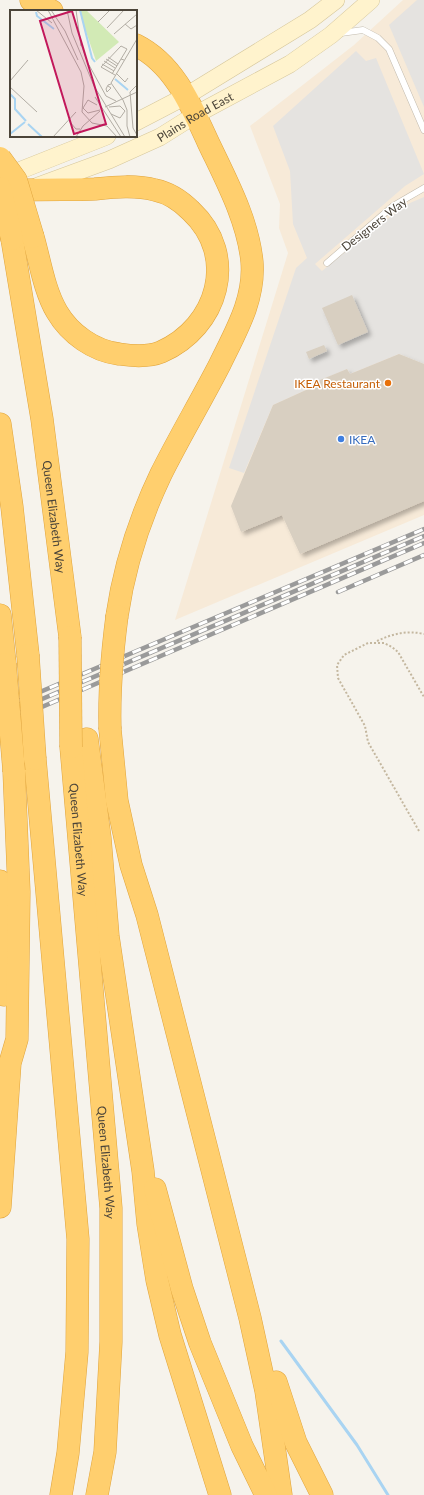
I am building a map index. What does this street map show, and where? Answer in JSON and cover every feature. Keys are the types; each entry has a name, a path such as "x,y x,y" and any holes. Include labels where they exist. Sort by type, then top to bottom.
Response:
{"highway":[{"path":"31,0 50,10"},
{"path":"137,46 148,51 166,67 186,96 241,213 248,237 252,262 251,288 238,328 175,447 148,504 133,548 121,593 117,616 109,689 110,729 117,801 131,865 147,915 250,1318 266,1391 270,1494"},
{"path":"0,158 16,180 22,238 57,312 77,335 92,346 111,353 137,356 160,352 183,339 198,327 209,309 214,294 217,272 212,240 200,219 180,200 156,190 124,186 29,190"},
{"name":"Queen Elizabeth Way","path":"0,188 22,238 42,419 70,637 79,743 112,1208 111,1342 105,1452 97,1495"},
{"path":"0,424 12,507 28,655 35,759 78,1238 77,1352 68,1453 61,1495"},
{"path":"0,615 14,771 19,892 17,1040 10,1063 0,1207"},
{"path":"79,743 100,838 108,936 143,1171 150,1238 157,1280 170,1335 220,1495"},
{"path":"0,881 4,1040 10,1063"},
{"path":"143,1171 156,1190 182,1288 205,1357 242,1446 270,1494"},
{"path":"250,1318 263,1345 296,1443 322,1495"}],"main road":[{"name":"Plains Road East","path":"137,121 186,96 310,20 336,0"},
{"name":"Plains Road East","path":"0,200 131,150 160,137 290,64 331,35 371,0"},
{"path":"0,179 105,137"}],"lane":[{"path":"331,35 363,30 378,38 389,49 424,130"},
{"name":"Designers Way","path":"327,263 393,206 424,188"}],"path":[{"path":"376,642 391,635 403,632 424,634"},
{"path":"419,831 368,742 365,726 338,678 337,666 344,654 368,643 384,643 398,652 424,697"}],"shaded area":[{"path":"403,0 424,0 424,515 175,620 288,253 279,228 280,204 250,126 354,45"},
{"path":"417,0 424,0 424,107 389,25"},
{"path":"356,51 366,61 376,58 424,174 405,186 315,264 322,271 376,227 410,203 424,197 424,364 399,354 350,374 347,369 321,380 317,385 273,405 244,473 229,468 296,268 307,258 293,224 290,171 273,126"}],"building":[{"path":"352,295 368,332 338,345 322,308"},
{"path":"324,345 327,351 309,359 306,352"},
{"name":"IKEA","path":"399,354 424,364 424,501 300,554 282,515 241,532 231,506 273,405 317,385 320,380 347,369 350,374"}],"waterway":[{"path":"281,1341 357,1445 388,1495"}],"railway":[{"path":"0,709 424,529"},
{"path":"0,717 424,536"},
{"path":"0,725 424,543"},
{"path":"338,592 424,555"}],"place":[{"name":"IKEA Restaurant","path":"388,383"},
{"name":"IKEA","path":"341,439"}]}
